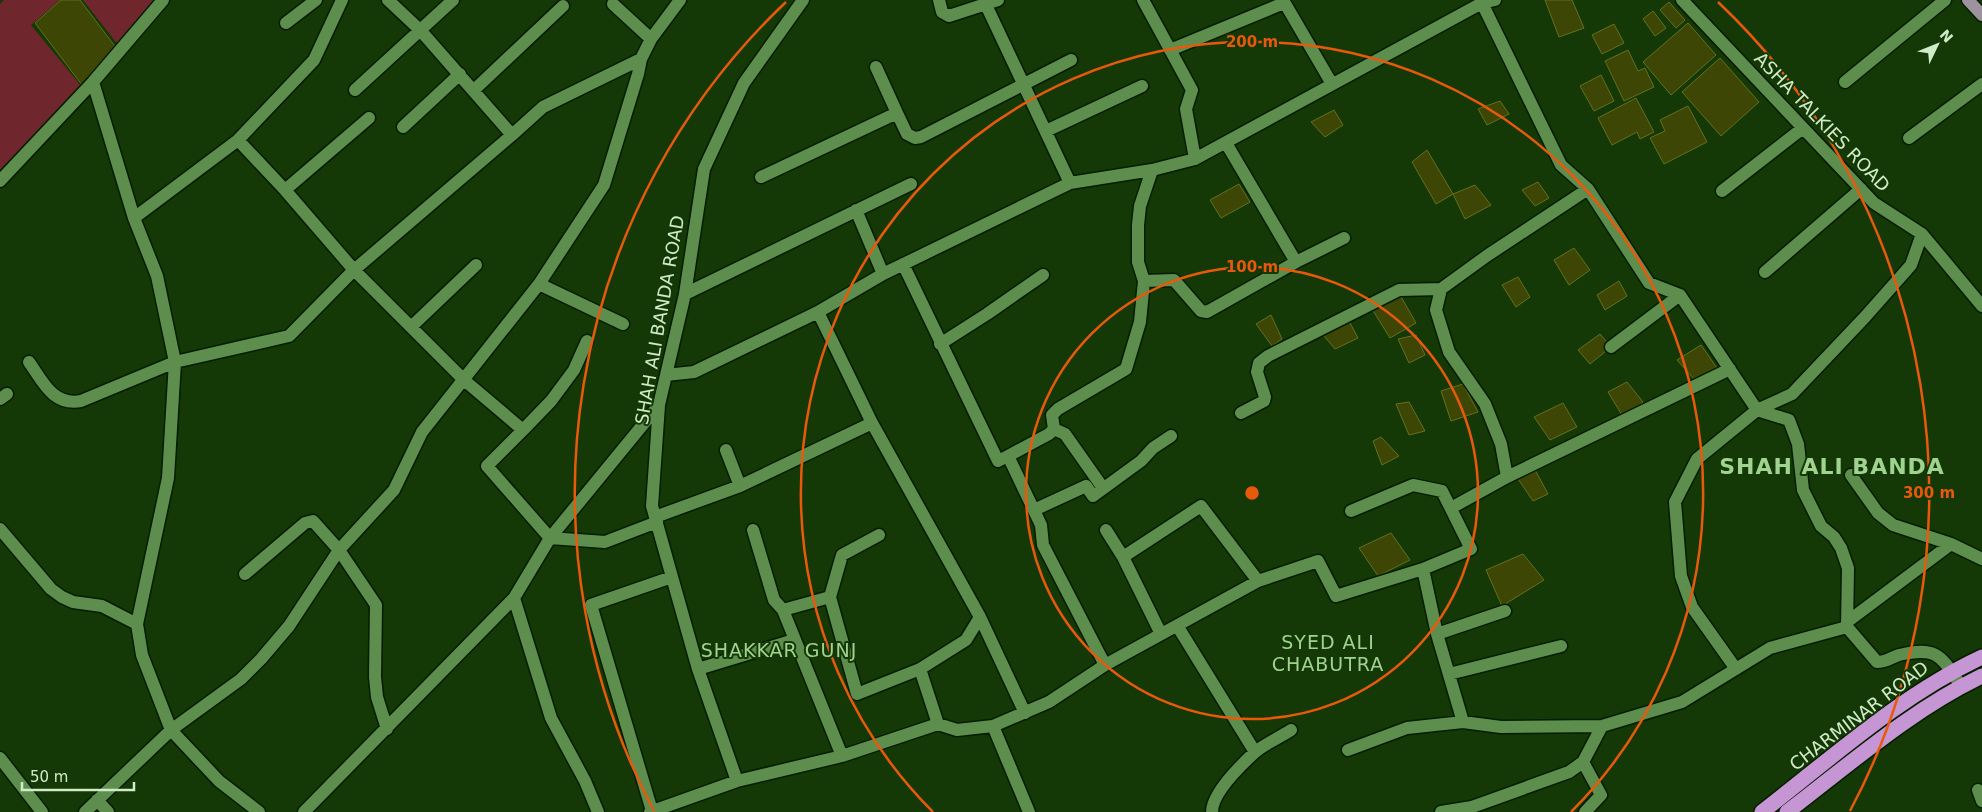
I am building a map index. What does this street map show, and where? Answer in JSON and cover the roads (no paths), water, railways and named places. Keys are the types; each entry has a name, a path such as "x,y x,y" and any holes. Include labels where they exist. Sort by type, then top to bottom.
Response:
{"highway":[{"name":"CHARMINAR ROAD","path":"1762,812 1908,698 1951,671 1982,657"},
{"name":"CHARMINAR ROAD","path":"1787,812 1918,712 1961,686 1982,676"}],"main road":[{"path":"1968,0 1982,16"}],"street":[{"path":"0,181 93,82 163,0"},
{"path":"286,23 316,0"},
{"path":"134,218 238,140 314,60 342,0"},
{"path":"388,0 421,31 512,135"},
{"path":"355,90 453,0"},
{"path":"85,812 171,730 241,679 261,659 289,626 339,550 394,490 422,432 538,284 604,185 641,59 651,40 680,0"},
{"name":"SHAH ALI BANDA ROAD","path":"737,781 698,670 652,506 659,405 685,294 704,169 744,83 804,0"},
{"path":"939,0 942,12 949,16 992,3 1024,84 1070,183"},
{"path":"1143,0 1192,90 1186,109 1195,159"},
{"name":"ASHA TALKIES ROAD","path":"1682,0 1874,204 1922,234 1982,306"},
{"path":"1845,82 1946,0"},
{"path":"1170,50 1284,1 1332,84"},
{"path":"666,375 694,372 818,312 883,274 1070,183 1152,170 1195,159 1489,1 1561,165 1588,189 1649,283 1680,295 1757,410 1789,420 1798,444 1803,490 1821,526 1834,537 1841,548 1848,568 1847,624 1877,662 1885,662 1896,656 1921,651 1941,657 1961,686"},
{"path":"613,4 651,40"},
{"path":"474,90 563,6"},
{"path":"29,362 50,392 63,401 73,403 175,362 289,336 354,270 543,107 641,59"},
{"path":"876,67 907,134 915,138 921,137 1070,60"},
{"path":"403,127 460,74"},
{"path":"93,82 134,218 157,276 175,362 168,478 137,624 142,655 171,730 219,781 256,812"},
{"path":"1909,138 1982,84"},
{"path":"1046,131 1142,86"},
{"path":"761,177 897,113"},
{"path":"285,190 369,118"},
{"path":"1722,190 1803,128"},
{"path":"238,140 285,190 354,270 464,380 523,430"},
{"path":"1226,143 1296,262"},
{"path":"1054,429 1052,415 1058,409 1126,369 1140,322 1144,281 1138,262 1138,225 1140,206 1152,170"},
{"path":"685,294 911,184"},
{"path":"1241,413 1264,402 1266,397 1257,372 1259,363 1268,356 1399,290 1440,289 1588,189"},
{"path":"1765,272 1860,189"},
{"path":"856,210 883,274"},
{"path":"1736,669 1692,607 1681,576 1675,502 1697,459 1757,410 1792,394 1821,364 1911,265 1922,234"},
{"path":"1144,281 1174,280 1201,311 1205,312 1344,238"},
{"path":"903,264 998,461 1049,434 1054,429"},
{"path":"411,327 476,265"},
{"path":"940,344 1043,275"},
{"path":"538,284 623,324"},
{"path":"1440,289 1436,310 1449,352 1485,404 1501,444 1507,477"},
{"path":"1611,346 1680,295"},
{"path":"818,312 872,422 980,617 1025,713"},
{"path":"587,341 574,370 552,401 487,466 550,538 604,542 740,486 872,422"},
{"path":"1451,508 1507,477 1730,369"},
{"path":"304,812 387,730 514,598 550,538 659,405"},
{"path":"1054,429 1065,434 1103,488"},
{"path":"1034,510 1086,486 1093,496 1171,436"},
{"path":"726,450 740,486"},
{"path":"1008,456 1042,525 1043,545 1105,665"},
{"path":"1851,475 1878,513 1893,525 1951,544 1982,559"},
{"path":"672,577 591,605 651,812 737,781 842,756 938,724 957,730 993,726 1049,702 1105,665 1258,581 1318,561 1336,596 1423,569 1471,549 1442,491 1413,485 1351,510"},
{"path":"1123,556 1201,506 1258,581"},
{"path":"245,574 305,523 313,521 339,550 376,605 375,677 377,697 387,730"},
{"path":"0,529 51,589 62,598 73,602 102,606 137,624"},
{"path":"753,530 774,600 783,610 842,756"},
{"path":"1106,530 1123,556 1161,634"},
{"path":"879,535 842,555 830,597 857,694 920,669 966,640 980,617"},
{"path":"1348,750 1407,728 1463,722 1501,727 1602,726 1682,702 1770,648 1847,624 1951,544"},
{"path":"1423,569 1438,634 1463,722"},
{"path":"783,610 830,597"},
{"path":"514,598 552,718 585,781 598,812"},
{"path":"1438,634 1505,611"},
{"path":"1178,626 1255,752"},
{"path":"698,670 794,640"},
{"path":"1449,674 1561,646"},
{"path":"920,669 938,724"},
{"path":"993,726 1029,812"},
{"path":"1441,812 1472,807 1570,772 1583,762 1602,726"},
{"path":"1212,812 1212,806 1217,793 1255,752 1290,730"},
{"path":"0,758 42,812"},
{"path":"1583,762 1601,795 1586,812"},
{"path":"97,800 108,812"}],"district":[{"name":"SHAH ALI BANDA","path":"1832,466"},
{"name":"SHAKKAR GUNJ","path":"779,650"},
{"name":"SYED ALI CHABUTRA","path":"1328,653"}]}
